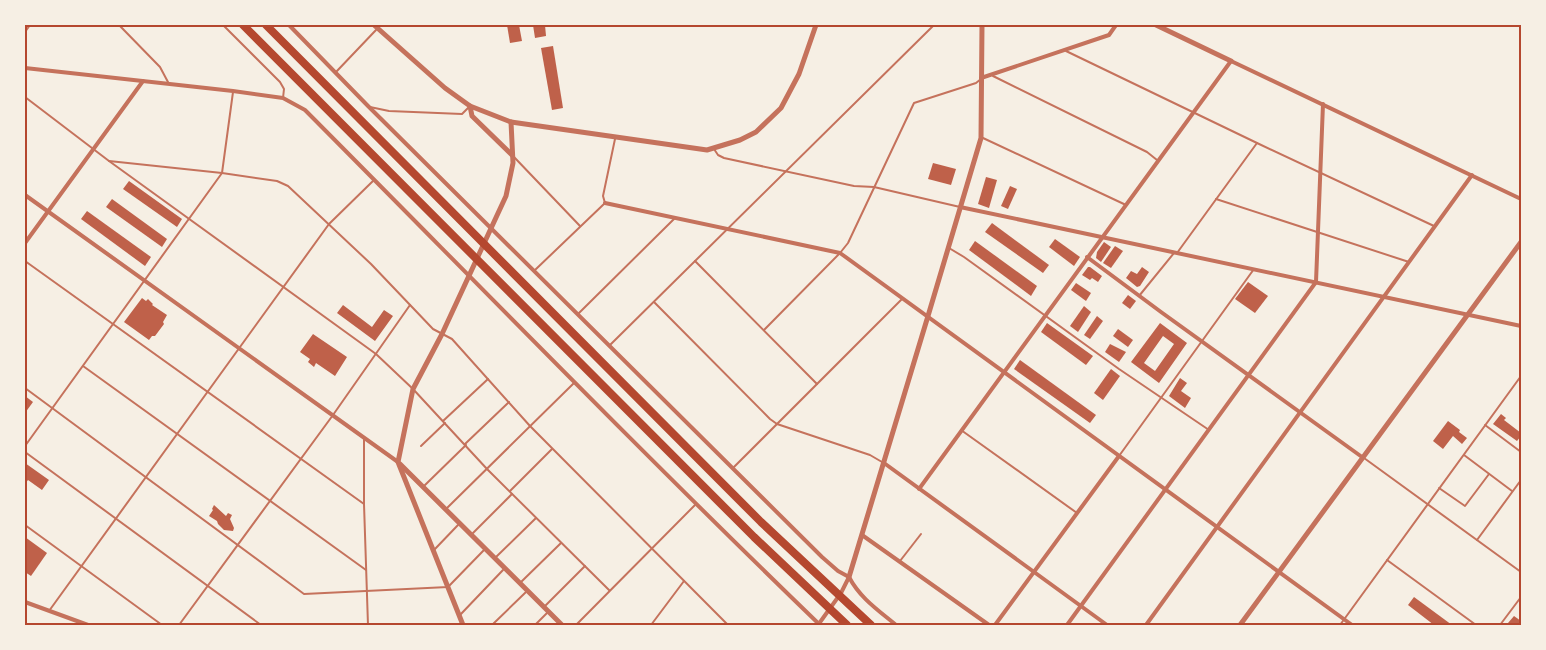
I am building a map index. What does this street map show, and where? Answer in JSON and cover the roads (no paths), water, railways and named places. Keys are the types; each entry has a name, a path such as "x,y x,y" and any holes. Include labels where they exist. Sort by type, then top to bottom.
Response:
{"highway":[{"path":"243,25 754,537 844,622"},
{"path":"266,25 761,522 871,625"}],"street":[{"path":"289,25 492,231 606,344 610,345 822,557 838,571 849,577 855,588 868,603 896,625"},
{"path":"376,27 445,88 470,106 511,122 707,150 740,140 756,132 781,108 799,74 816,25"},
{"path":"25,68 283,98 305,110 469,274 574,383 819,625 841,593 849,577 949,248 980,138 982,25"},
{"path":"982,78 1109,35 1116,25"},
{"path":"1156,25 1521,198"},
{"path":"918,488 1231,61"},
{"path":"25,243 143,81"},
{"path":"1066,625 1316,282 1323,104"},
{"path":"470,106 472,116 512,155"},
{"path":"463,625 398,462 414,390 506,196 513,163 511,122"},
{"path":"1146,625 1472,175"},
{"path":"25,194 398,462 562,625"},
{"path":"605,203 840,253 1352,625"},
{"path":"960,207 1385,296 1466,316 1521,326"},
{"path":"1240,625 1362,456 1521,242"},
{"path":"1087,257 1300,413 1362,456"},
{"path":"995,625 1119,456"},
{"path":"884,463 1107,625"},
{"path":"862,535 989,625"},
{"path":"25,602 88,625"}],"lane":[{"path":"25,32 30,25"},
{"path":"119,25 160,67 169,84"},
{"path":"223,25 280,82 284,89 283,98"},
{"path":"610,345 934,25"},
{"path":"335,73 376,27"},
{"path":"1064,50 1435,226"},
{"path":"991,75 1147,152 1158,160"},
{"path":"764,330 848,243 914,103 976,83 982,78"},
{"path":"25,446 222,173 233,91"},
{"path":"25,97 376,354 414,390 511,493 609,590"},
{"path":"368,106 390,111 462,114 470,106"},
{"path":"533,271 605,203 603,196 615,137"},
{"path":"980,138 988,139 1126,205"},
{"path":"1139,296 1176,253 1257,143"},
{"path":"714,149 718,155 724,158 787,170 854,186 874,187 960,207"},
{"path":"512,155 580,227"},
{"path":"110,161 222,173 277,181 288,186 371,264 433,329 452,339 552,449 728,625"},
{"path":"50,611 329,224 374,179"},
{"path":"1216,199 1409,262"},
{"path":"577,315 675,218"},
{"path":"949,248 964,256 1045,316 1209,430"},
{"path":"25,261 300,460 364,504"},
{"path":"696,261 817,384"},
{"path":"1119,456 1254,269"},
{"path":"732,468 903,298"},
{"path":"654,302 777,424 870,455 884,463"},
{"path":"179,625 333,415 410,305"},
{"path":"83,366 366,570"},
{"path":"1340,625 1521,376"},
{"path":"421,446 488,379"},
{"path":"446,509 574,383"},
{"path":"25,388 304,594 448,587 485,548"},
{"path":"423,487 509,402"},
{"path":"1485,425 1521,452"},
{"path":"961,430 1077,513"},
{"path":"364,438 368,625"},
{"path":"471,534 552,449"},
{"path":"25,452 260,625"},
{"path":"1464,455 1513,491"},
{"path":"1362,456 1521,572"},
{"path":"1440,488 1465,506 1489,474"},
{"path":"1477,540 1521,480"},
{"path":"576,625 697,503"},
{"path":"495,558 537,518"},
{"path":"433,551 460,524"},
{"path":"25,525 162,625"},
{"path":"900,561 921,534"},
{"path":"520,583 561,543"},
{"path":"1387,560 1476,625"},
{"path":"544,606 585,566"},
{"path":"459,616 505,568"},
{"path":"651,625 684,580"},
{"path":"492,625 527,590"},
{"path":"1500,625 1521,597"},
{"path":"535,625 549,612"}]}
